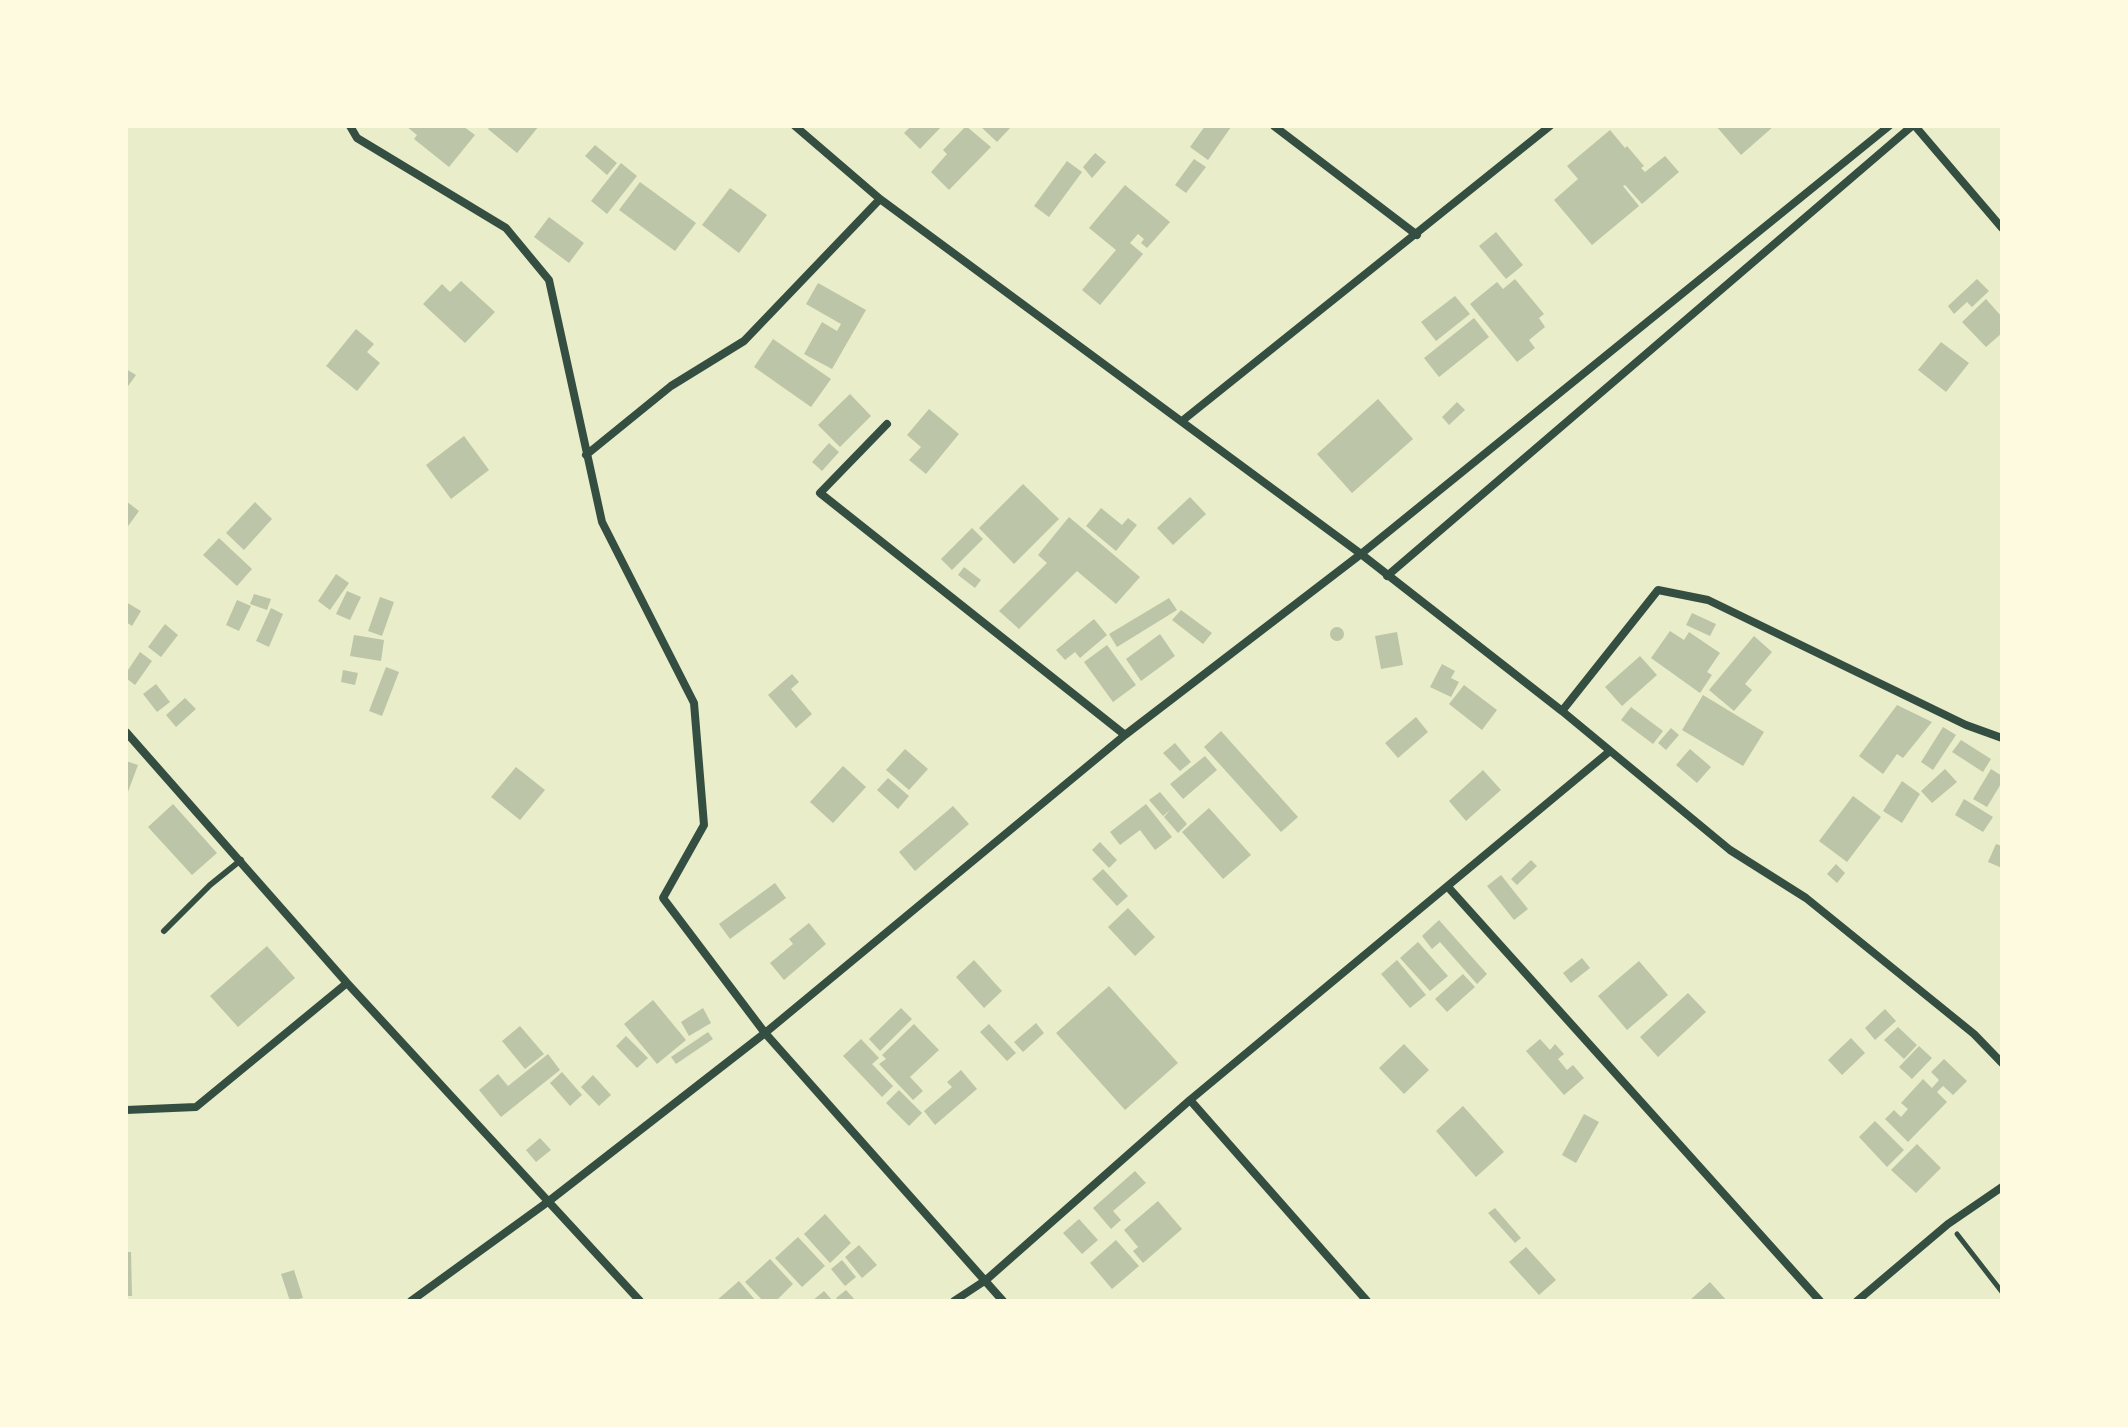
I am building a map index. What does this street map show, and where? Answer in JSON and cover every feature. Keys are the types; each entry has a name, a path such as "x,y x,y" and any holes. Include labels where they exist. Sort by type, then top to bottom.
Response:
{"street":[{"path":"350,126 357,138 506,228 549,280 602,522 694,703 704,825 663,898 765,1033 1003,1301"},
{"path":"795,126 880,199 1361,554 1562,711 1730,850 1806,898 1974,1034 2002,1063"},
{"path":"1274,126 1417,235"},
{"path":"1182,421 1550,126"},
{"path":"411,1301 549,1201 765,1033 1125,735 1361,554 1889,126"},
{"path":"1387,576 1913,126 2002,228"},
{"path":"586,455 671,386 744,341 880,199"},
{"path":"887,424 820,493 1125,735"},
{"path":"1562,711 1658,590 1708,600 1966,725 2002,738"},
{"path":"126,732 347,983 640,1301"},
{"path":"954,1301 986,1280 1190,1100 1610,751"},
{"path":"1448,887 1820,1301"},
{"path":"126,1110 196,1107 347,983"},
{"path":"1190,1100 1367,1301"},
{"path":"1857,1301 1948,1224 2002,1187"}],"lane":[{"path":"164,931 210,885 241,860"}],"path":[{"path":"1948,1224 2002,1292"}],"building":[{"path":"406,126 463,126 475,135 449,167 414,139 417,135"},
{"path":"491,126 539,126 517,153 488,129"},
{"path":"911,126 942,126 920,149 904,133"},
{"path":"966,126 991,147 949,190 931,172 947,154 943,150"},
{"path":"980,126 1012,126 997,142"},
{"path":"1205,126 1231,127 1208,160 1190,147"},
{"path":"1716,126 1774,126 1741,155"},
{"path":"1610,130 1644,166 1641,168 1645,172 1665,156 1679,172 1642,204 1623,186 1639,206 1592,245 1554,200 1578,179 1567,166"},
{"path":"595,145 617,163 607,175 585,156"},
{"path":"1095,153 1106,162 1092,178 1083,167"},
{"path":"1194,159 1206,167 1186,193 1175,185"},
{"path":"1067,161 1082,172 1049,217 1034,206"},
{"path":"621,163 637,176 607,214 591,201"},
{"path":"640,182 696,223 675,251 619,210"},
{"path":"1125,185 1170,222 1147,248 1138,234 1130,243 1143,254 1100,305 1082,290 1116,250 1089,228"},
{"path":"730,188 767,215 739,253 702,225"},
{"path":"549,217 584,243 569,263 534,237"},
{"path":"1496,232 1523,265 1506,279 1479,246"},
{"path":"1515,279 1544,314 1539,318 1545,327 1529,340 1535,348 1517,362 1470,304 1497,282 1503,289"},
{"path":"1977,279 1989,291 1972,307 1967,302 1954,314 1948,306"},
{"path":"461,281 495,312 465,343 423,304 442,284 450,292"},
{"path":"818,283 866,310 832,369 804,354 822,322 837,331 841,324 806,304"},
{"path":"1455,296 1470,314 1436,341 1421,322"},
{"path":"1986,299 2002,317 2002,333 1986,347 1962,322"},
{"path":"1474,318 1489,337 1439,377 1424,358"},
{"path":"356,329 374,344 367,352 380,363 357,391 326,366"},
{"path":"773,339 831,379 811,407 754,367"},
{"path":"1941,342 1969,363 1946,392 1918,370"},
{"path":"126,369 136,375 126,389"},
{"path":"850,394 871,416 840,447 818,425"},
{"path":"1378,399 1413,439 1352,493 1317,454"},
{"path":"1457,402 1465,410 1449,425 1442,417"},
{"path":"929,409 959,434 926,474 909,460 921,447 907,435"},
{"path":"464,436 489,470 451,499 426,465"},
{"path":"829,443 839,452 822,471 812,462"},
{"path":"1023,484 1059,519 1014,564 979,528"},
{"path":"1190,497 1206,514 1173,545 1157,528"},
{"path":"126,501 139,511 126,529"},
{"path":"255,502 272,519 244,550 226,533"},
{"path":"1101,508 1122,525 1128,518 1137,525 1116,551 1086,526"},
{"path":"1069,517 1140,577 1116,604 1077,571 1019,629 999,611 1047,563 1038,555"},
{"path":"972,528 983,539 952,570 941,559"},
{"path":"219,538 252,569 237,586 203,555"},
{"path":"964,567 981,580 975,588 958,575"},
{"path":"336,574 349,583 330,610 318,601"},
{"path":"347,591 361,597 350,620 336,614"},
{"path":"254,594 271,599 267,610 250,604"},
{"path":"380,597 394,602 382,636 368,631"},
{"path":"1169,598 1177,610 1117,647 1109,634"},
{"path":"237,600 251,606 239,631 226,625"},
{"path":"126,602 141,611 132,626 126,622"},
{"path":"271,608 283,614 269,647 256,641"},
{"path":"1181,610 1212,633 1203,644 1172,620"},
{"path":"1692,613 1716,624 1710,636 1686,625"},
{"path":"1094,619 1107,635 1080,658 1075,652 1065,660 1056,650"},
{"path":"165,624 178,635 161,657 148,647"},
{"path":"1337,627 1344,634 1337,641 1330,634"},
{"path":"1670,631 1684,640 1689,632 1720,653 1707,672 1712,675 1700,693 1651,658"},
{"path":"1397,632 1403,665 1381,669 1375,636"},
{"path":"1160,634 1175,656 1141,681 1126,659"},
{"path":"354,635 384,640 381,661 350,656"},
{"path":"1754,636 1772,652 1745,684 1752,690 1734,711 1709,690"},
{"path":"1107,645 1136,685 1113,702 1084,662"},
{"path":"140,652 152,661 135,685 126,678 126,673"},
{"path":"1640,656 1657,675 1622,706 1605,687"},
{"path":"1442,664 1455,671 1451,678 1459,682 1451,697 1430,687"},
{"path":"386,667 399,672 382,716 369,711"},
{"path":"343,670 358,673 355,685 341,682"},
{"path":"792,674 799,682 791,689 812,714 796,728 768,695"},
{"path":"156,684 170,702 157,712 143,694"},
{"path":"1464,685 1497,710 1482,730 1449,704"},
{"path":"1703,695 1764,732 1743,766 1682,730"},
{"path":"185,698 196,709 176,727 166,715"},
{"path":"1897,705 1932,722 1903,758 1897,754 1883,774 1859,756"},
{"path":"1631,707 1663,731 1653,744 1621,720"},
{"path":"1416,717 1428,732 1398,758 1385,743"},
{"path":"1943,727 1956,735 1933,770 1921,762"},
{"path":"1671,728 1679,735 1666,750 1658,743"},
{"path":"1221,731 1298,817 1281,832 1204,747"},
{"path":"1961,740 1991,759 1983,772 1952,752"},
{"path":"1175,743 1191,762 1180,771 1163,753"},
{"path":"905,749 928,769 909,790 886,770"},
{"path":"1690,749 1711,767 1697,783 1676,765"},
{"path":"1205,756 1217,770 1183,799 1170,784"},
{"path":"126,761 138,765 126,797"},
{"path":"843,766 866,787 833,823 810,802"},
{"path":"516,767 545,790 520,820 491,797"},
{"path":"1945,769 1957,782 1932,803 1921,791"},
{"path":"1991,769 2002,776 2002,782 1987,807 1973,799"},
{"path":"1483,770 1501,790 1466,821 1449,801"},
{"path":"888,778 909,796 898,809 877,790"},
{"path":"1902,781 1920,794 1902,823 1883,811"},
{"path":"1160,792 1187,824 1178,833 1164,817 1170,810 1163,816 1149,800"},
{"path":"1853,796 1881,817 1847,862 1819,841"},
{"path":"1964,799 1993,817 1983,832 1955,815"},
{"path":"173,804 217,853 192,875 148,827"},
{"path":"1146,804 1172,837 1155,850 1140,830 1120,845 1110,832"},
{"path":"953,806 969,824 915,871 899,852"},
{"path":"1209,808 1251,855 1223,879 1182,832"},
{"path":"1100,842 1117,860 1109,868 1092,850"},
{"path":"1996,844 2002,846 2002,868 1988,862"},
{"path":"1531,860 1537,866 1517,885 1511,879"},
{"path":"1836,864 1845,873 1837,883 1827,874"},
{"path":"1103,869 1128,896 1117,906 1092,879"},
{"path":"1501,875 1528,909 1514,920 1487,886"},
{"path":"775,883 786,898 730,939 719,924"},
{"path":"1128,908 1155,937 1135,956 1108,927"},
{"path":"1439,920 1487,974 1477,984 1440,942 1432,949 1422,936"},
{"path":"809,923 826,944 784,980 770,963 793,944 789,939"},
{"path":"1418,942 1448,976 1430,991 1400,958"},
{"path":"267,946 295,978 238,1027 210,996"},
{"path":"1582,958 1590,968 1571,983 1563,973"},
{"path":"974,960 1002,991 984,1008 956,977"},
{"path":"1397,960 1426,995 1410,1008 1381,974"},
{"path":"1639,961 1668,995 1627,1030 1598,996"},
{"path":"1463,974 1475,987 1447,1012 1435,999"},
{"path":"1109,986 1178,1063 1125,1110 1056,1033"},
{"path":"1688,993 1706,1012 1658,1057 1640,1037"},
{"path":"653,1000 686,1040 657,1064 624,1024"},
{"path":"703,1008 711,1023 689,1036 681,1022"},
{"path":"901,1008 912,1019 880,1051 869,1039"},
{"path":"1885,1009 1896,1021 1875,1040 1865,1028"},
{"path":"1036,1023 1044,1033 1023,1052 1014,1042"},
{"path":"914,1024 939,1050 910,1077 923,1091 913,1100 879,1064 886,1059 882,1055"},
{"path":"989,1024 1016,1053 1007,1061 980,1032"},
{"path":"520,1026 544,1054 525,1069 502,1041"},
{"path":"1898,1027 1917,1045 1904,1059 1884,1040"},
{"path":"708,1032 713,1039 676,1064 671,1057"},
{"path":"626,1036 648,1058 637,1068 616,1046"},
{"path":"1851,1038 1865,1053 1842,1075 1828,1060"},
{"path":"861,1039 879,1058 872,1064 893,1086 882,1097 843,1056"},
{"path":"1540,1039 1550,1050 1555,1044 1564,1054 1558,1059 1567,1070 1573,1065 1584,1078 1564,1095 1526,1051"},
{"path":"1404,1044 1429,1070 1404,1094 1379,1068"},
{"path":"1919,1046 1932,1058 1912,1079 1899,1067"},
{"path":"548,1054 560,1070 501,1117 479,1090 498,1074 508,1086"},
{"path":"1944,1059 1967,1081 1953,1095 1943,1086 1937,1092 1947,1102 1908,1142 1885,1119 1894,1110 1901,1117 1908,1109 1901,1103 1923,1079 1932,1088 1939,1080 1931,1072"},
{"path":"961,1070 977,1089 935,1125 924,1111 952,1087 947,1082"},
{"path":"562,1072 582,1095 570,1106 550,1083"},
{"path":"593,1075 611,1095 599,1106 581,1087"},
{"path":"899,1090 922,1113 909,1126 886,1103"},
{"path":"1463,1106 1504,1152 1476,1177 1436,1131"},
{"path":"1584,1114 1599,1122 1576,1163 1562,1155"},
{"path":"1875,1121 1904,1150 1887,1167 1859,1137"},
{"path":"540,1138 551,1150 536,1162 526,1150"},
{"path":"1917,1144 1941,1168 1916,1193 1891,1170"},
{"path":"1135,1171 1146,1183 1113,1211 1121,1220 1111,1229 1093,1208"},
{"path":"1158,1201 1182,1229 1143,1263 1133,1251 1138,1247 1124,1230"},
{"path":"1495,1208 1521,1238 1515,1243 1488,1213"},
{"path":"825,1214 851,1243 830,1263 804,1234"},
{"path":"1079,1219 1098,1240 1082,1254 1063,1233"},
{"path":"798,1237 825,1266 802,1287 775,1258"},
{"path":"1116,1240 1139,1266 1112,1289 1090,1263"},
{"path":"859,1245 877,1265 862,1278 845,1257"},
{"path":"1526,1247 1556,1280 1539,1295 1509,1262"},
{"path":"126,1252 131,1252 132,1296 126,1296"},
{"path":"770,1259 793,1284 776,1301 763,1301 745,1282"},
{"path":"842,1260 856,1277 845,1286 831,1269"},
{"path":"294,1270 303,1298 290,1301 281,1274"},
{"path":"739,1281 756,1301 716,1301"},
{"path":"1710,1282 1727,1301 1689,1301"},
{"path":"846,1290 856,1301 839,1301 836,1298"},
{"path":"824,1291 833,1301 812,1301"}]}
